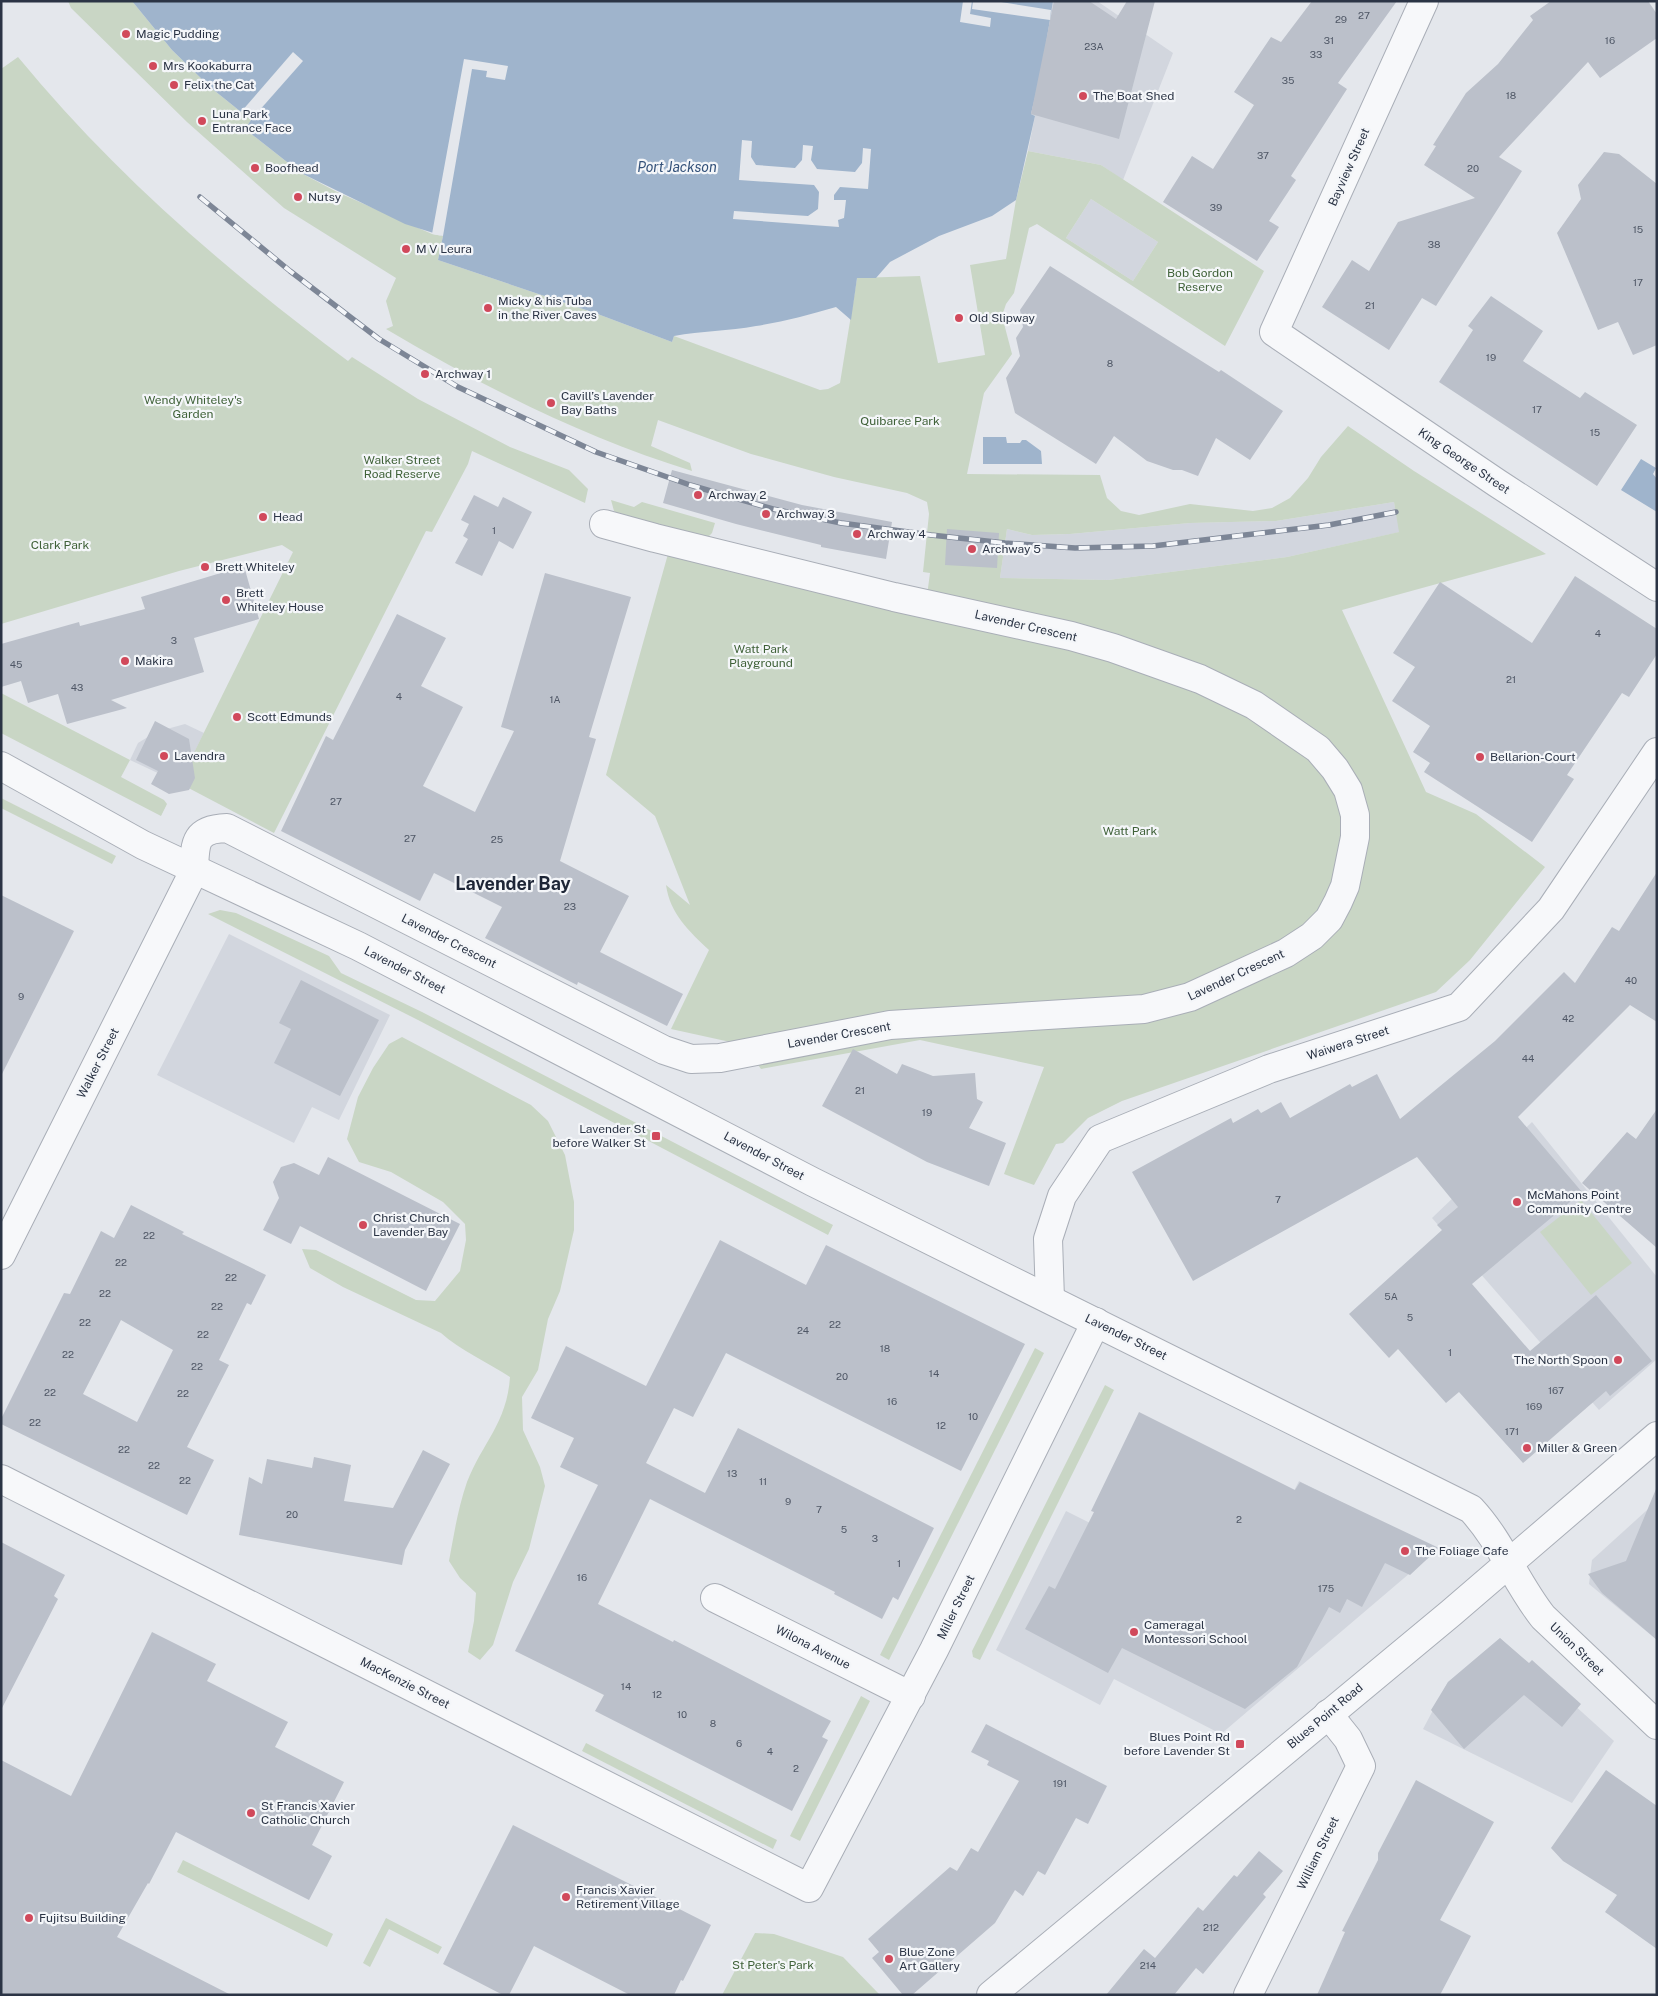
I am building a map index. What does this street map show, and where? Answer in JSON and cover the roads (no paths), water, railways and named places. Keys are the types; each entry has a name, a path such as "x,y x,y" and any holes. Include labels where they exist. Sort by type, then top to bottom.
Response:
{"street":[{"name":"Bayview Street","path":"1274,332 1424,1"},
{"name":"King George Street","path":"1274,332 1497,483 1657,587"},
{"name":"Lavender Crescent","path":"194,871 196,844 200,836 208,830 227,828 664,1050 692,1059 720,1058 890,1026 1144,1009 1190,997 1286,953 1312,936 1329,919 1345,886 1355,837 1355,815 1348,790 1318,749 1254,705 1200,680 1114,648 1071,636 894,597 664,541 604,524"},
{"name":"Waiwera Street","path":"1050,1299 1048,1239 1062,1196 1100,1139 1269,1069 1459,1007 1551,909 1657,752"},
{"name":"Lavender Street","path":"1,766 102,824 194,871 358,946 813,1182 1471,1509 1481,1519 1510,1563"},
{"name":"Walker Street","path":"1,1255 194,871"},
{"name":"Miller Street","path":"809,1888 911,1696 1096,1322"},
{"name":"Blues Point Road","path":"991,1995 1510,1563 1657,1436"},
{"name":"MacKenzie Street","path":"1,1479 809,1888"},
{"name":"Union Street","path":"1510,1563 1533,1604 1543,1617 1657,1725"},
{"name":"Wilona Avenue","path":"714,1598 911,1696"},
{"name":"William Street","path":"1248,1995 1361,1766 1348,1739 1328,1714"}],"water":[{"name":"Port Jackson","path":"132,1 1053,1 1042,68 1031,114 1035,116 1016,200 992,216 939,236 890,262 876,278 857,278 851,320 836,307 766,324 674,336 672,342 595,313 438,260 443,236 405,224 301,173 245,129 251,120 210,87 172,50"},
{"path":"983,437 1006,437 1007,443 1020,443 1022,440 1026,440 1041,451 1042,464 983,464"},
{"path":"1641,459 1656,468 1653,474 1657,479 1657,512 1621,490"}],"railway":[{"path":"200,197 290,271 379,339 458,387 596,452 690,485 773,509 841,523 931,535 1075,548 1153,546 1329,525 1396,512"}],"place":[{"name":"Magic Pudding","path":"126,34"},
{"name":"Mrs Kookaburra","path":"153,66"},
{"name":"Felix the Cat","path":"174,85"},
{"name":"The Boat Shed","path":"1083,96"},
{"name":"Luna Park Entrance Face","path":"202,121"},
{"name":"Boofhead","path":"255,168"},
{"name":"Nutsy","path":"298,197"},
{"name":"M V Leura","path":"406,249"},
{"name":"Micky & his Tuba in the River Caves","path":"488,308"},
{"name":"Old Slipway","path":"959,318"},
{"name":"Archway 1","path":"425,374"},
{"name":"Cavill’s Lavender Bay Baths","path":"551,403"},
{"name":"Archway 2","path":"698,495"},
{"name":"Archway 3","path":"766,514"},
{"name":"Head","path":"263,517"},
{"name":"Archway 4","path":"857,534"},
{"name":"Archway 5","path":"972,549"},
{"name":"Brett Whiteley","path":"205,567"},
{"name":"Brett Whiteley House","path":"226,600"},
{"name":"Makira","path":"125,661"},
{"name":"Scott Edmunds","path":"237,717"},
{"name":"Lavendra","path":"164,756"},
{"name":"Bellarion-Court","path":"1480,757"},
{"name":"Lavender St before Walker St","path":"656,1136"},
{"name":"McMahons Point Community Centre","path":"1517,1202"},
{"name":"Christ Church Lavender Bay","path":"363,1225"},
{"name":"The North Spoon","path":"1618,1360"},
{"name":"Miller & Green","path":"1527,1448"},
{"name":"The Foliage Cafe","path":"1405,1551"},
{"name":"Cameragal Montessori School","path":"1134,1632"},
{"name":"Blues Point Rd before Lavender St","path":"1240,1744"},
{"name":"St Francis Xavier Catholic Church","path":"251,1813"},
{"name":"Francis Xavier Retirement Village","path":"566,1897"},
{"name":"Fujitsu Building","path":"29,1918"},
{"name":"Blue Zone Art Gallery","path":"889,1959"}],"district":[{"name":"Lavender Bay","path":"513,883"}],"park label":[{"name":"Bob Gordon Reserve","path":"1200,280"},
{"name":"Wendy Whiteley's Garden","path":"193,407"},
{"name":"Quibaree Park","path":"900,421"},
{"name":"Walker Street Road Reserve","path":"402,467"},
{"name":"Clark Park","path":"60,545"},
{"name":"Watt Park Playground","path":"761,656"},
{"name":"Watt Park","path":"1130,831"},
{"name":"St Peter's Park","path":"773,1965"}]}
